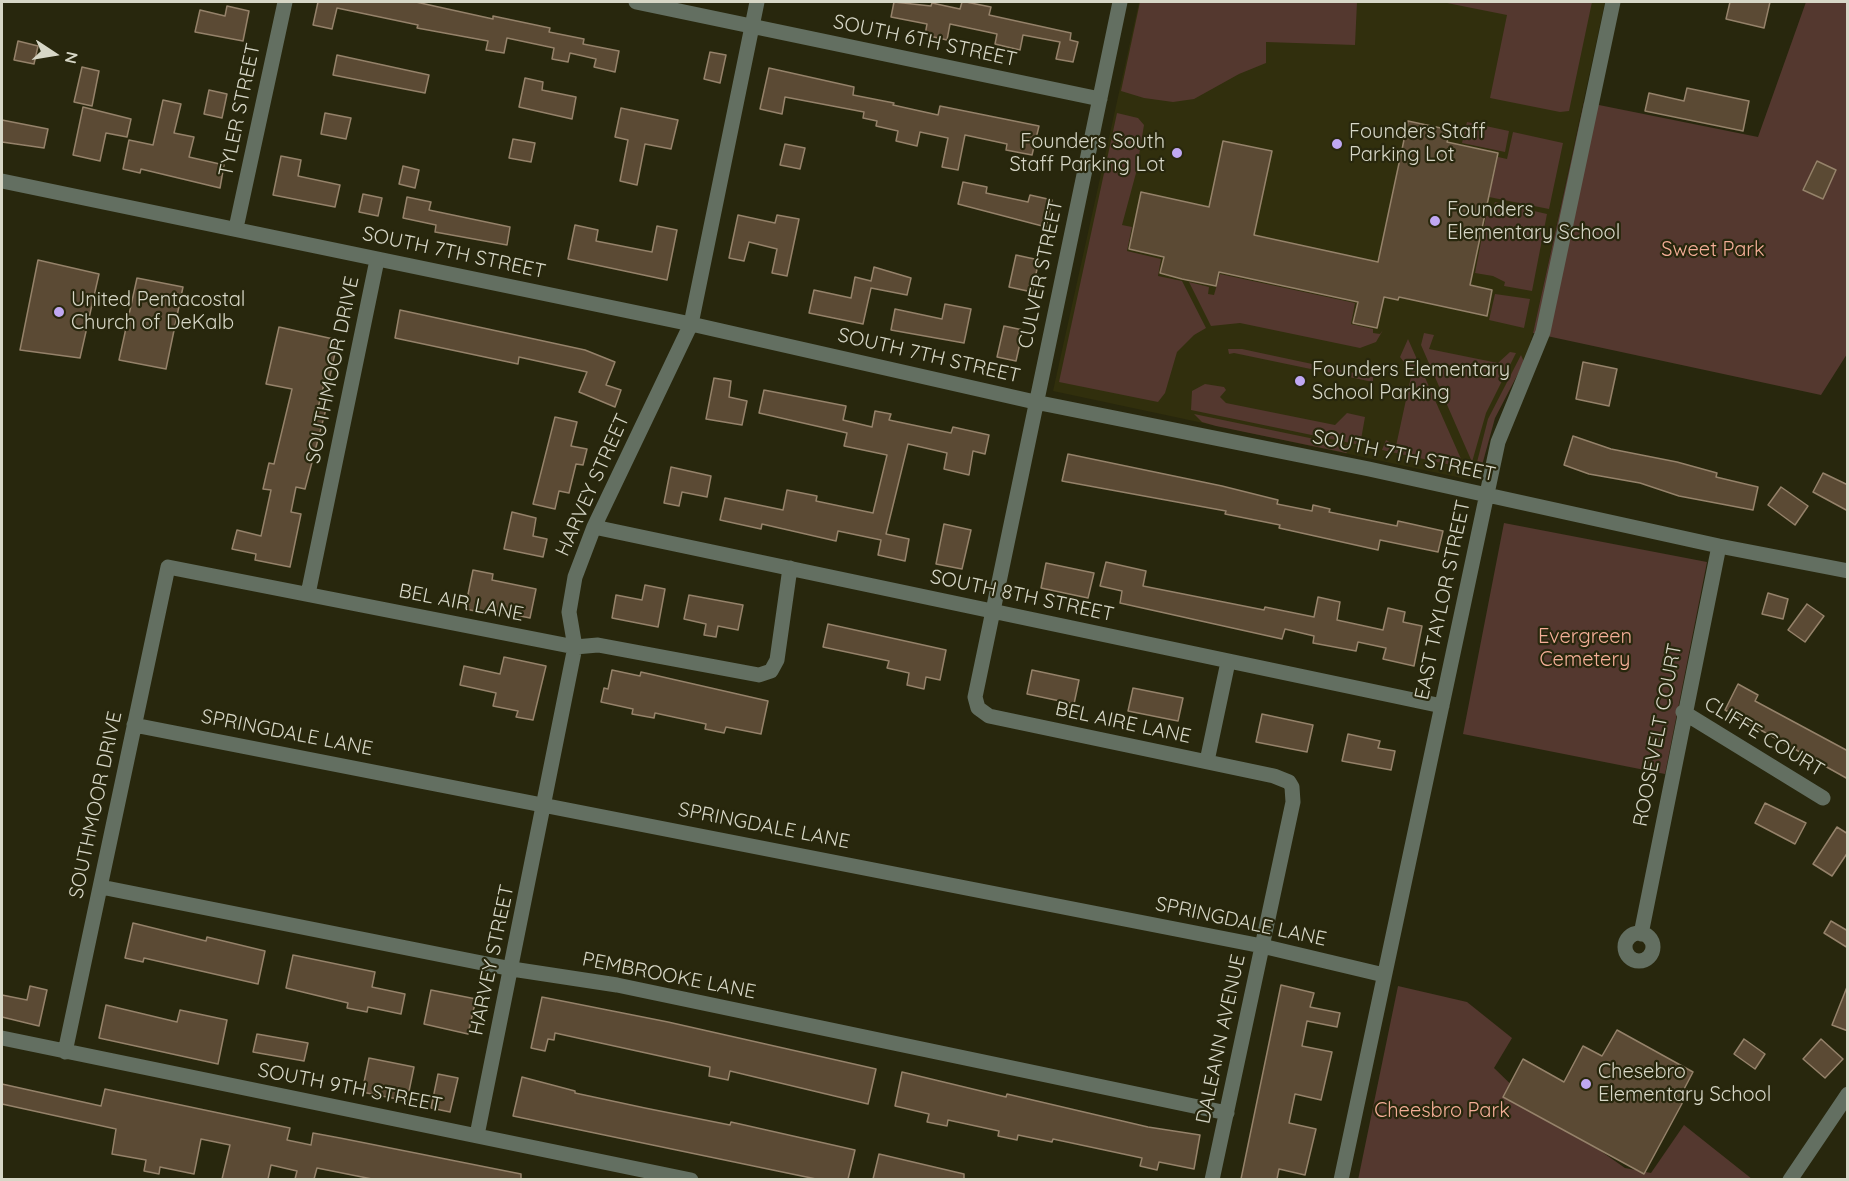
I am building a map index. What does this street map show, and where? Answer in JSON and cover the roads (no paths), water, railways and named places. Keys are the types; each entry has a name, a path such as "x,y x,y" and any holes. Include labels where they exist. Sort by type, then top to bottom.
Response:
{"street":[{"name":"TYLER STREET","path":"236,228 285,2"},
{"name":"SOUTH 6TH STREET","path":"636,2 1100,99"},
{"name":"HARVEY STREET","path":"477,1135 575,647 569,612 571,596 582,554 594,526 691,324 757,2"},
{"name":"CULVER STREET","path":"975,697 1120,2"},
{"name":"EAST TAYLOR STREET","path":"1341,1179 1498,442 1543,332 1613,2"},
{"name":"SOUTH 7TH STREET","path":"2,180 691,324 1035,402 1848,571"},
{"name":"SOUTHMOOR DRIVE","path":"308,594 377,260"},
{"name":"SOUTH 8TH STREET","path":"594,526 1442,706"},
{"name":"ROOSEVELT COURT","path":"1641,934 1683,712 1719,546"},
{"name":"SOUTHMOOR DRIVE","path":"65,1052 168,567"},
{"name":"BEL AIR LANE","path":"168,567 575,647 598,645 747,673 766,674 777,660 790,568"},
{"path":"1207,761 1228,662"},
{"name":"BEL AIRE LANE","path":"975,697 978,708 989,716 1274,776"},
{"name":"CLIFFE COURT","path":"1683,712 1823,798"},
{"name":"SPRINGDALE LANE","path":"134,725 1262,946 1384,975"},
{"name":"DALEANN AVENUE","path":"1212,1179 1293,802 1292,787 1289,782 1274,776"},
{"name":"PEMBROOKE LANE","path":"101,886 512,969 617,985 1227,1113"},
{"name":"SOUTH 9TH STREET","path":"2,1038 691,1179"},
{"path":"1790,1179 1848,1094"}],"place":[{"name":"Founders Staff Parking Lot","path":"1337,144"},
{"name":"Founders South Staff Parking Lot","path":"1177,153"},
{"name":"Founders Elementary School","path":"1435,221"},
{"name":"United Pentacostal Church of DeKalb","path":"59,312"},
{"name":"Founders Elementary School Parking","path":"1300,381"},
{"name":"Chesebro Elementary School","path":"1586,1084"}],"park label":[{"name":"Sweet Park","path":"1713,250"},
{"name":"Evergreen Cemetery","path":"1585,648"},
{"name":"Cheesbro Park","path":"1442,1111"}]}
